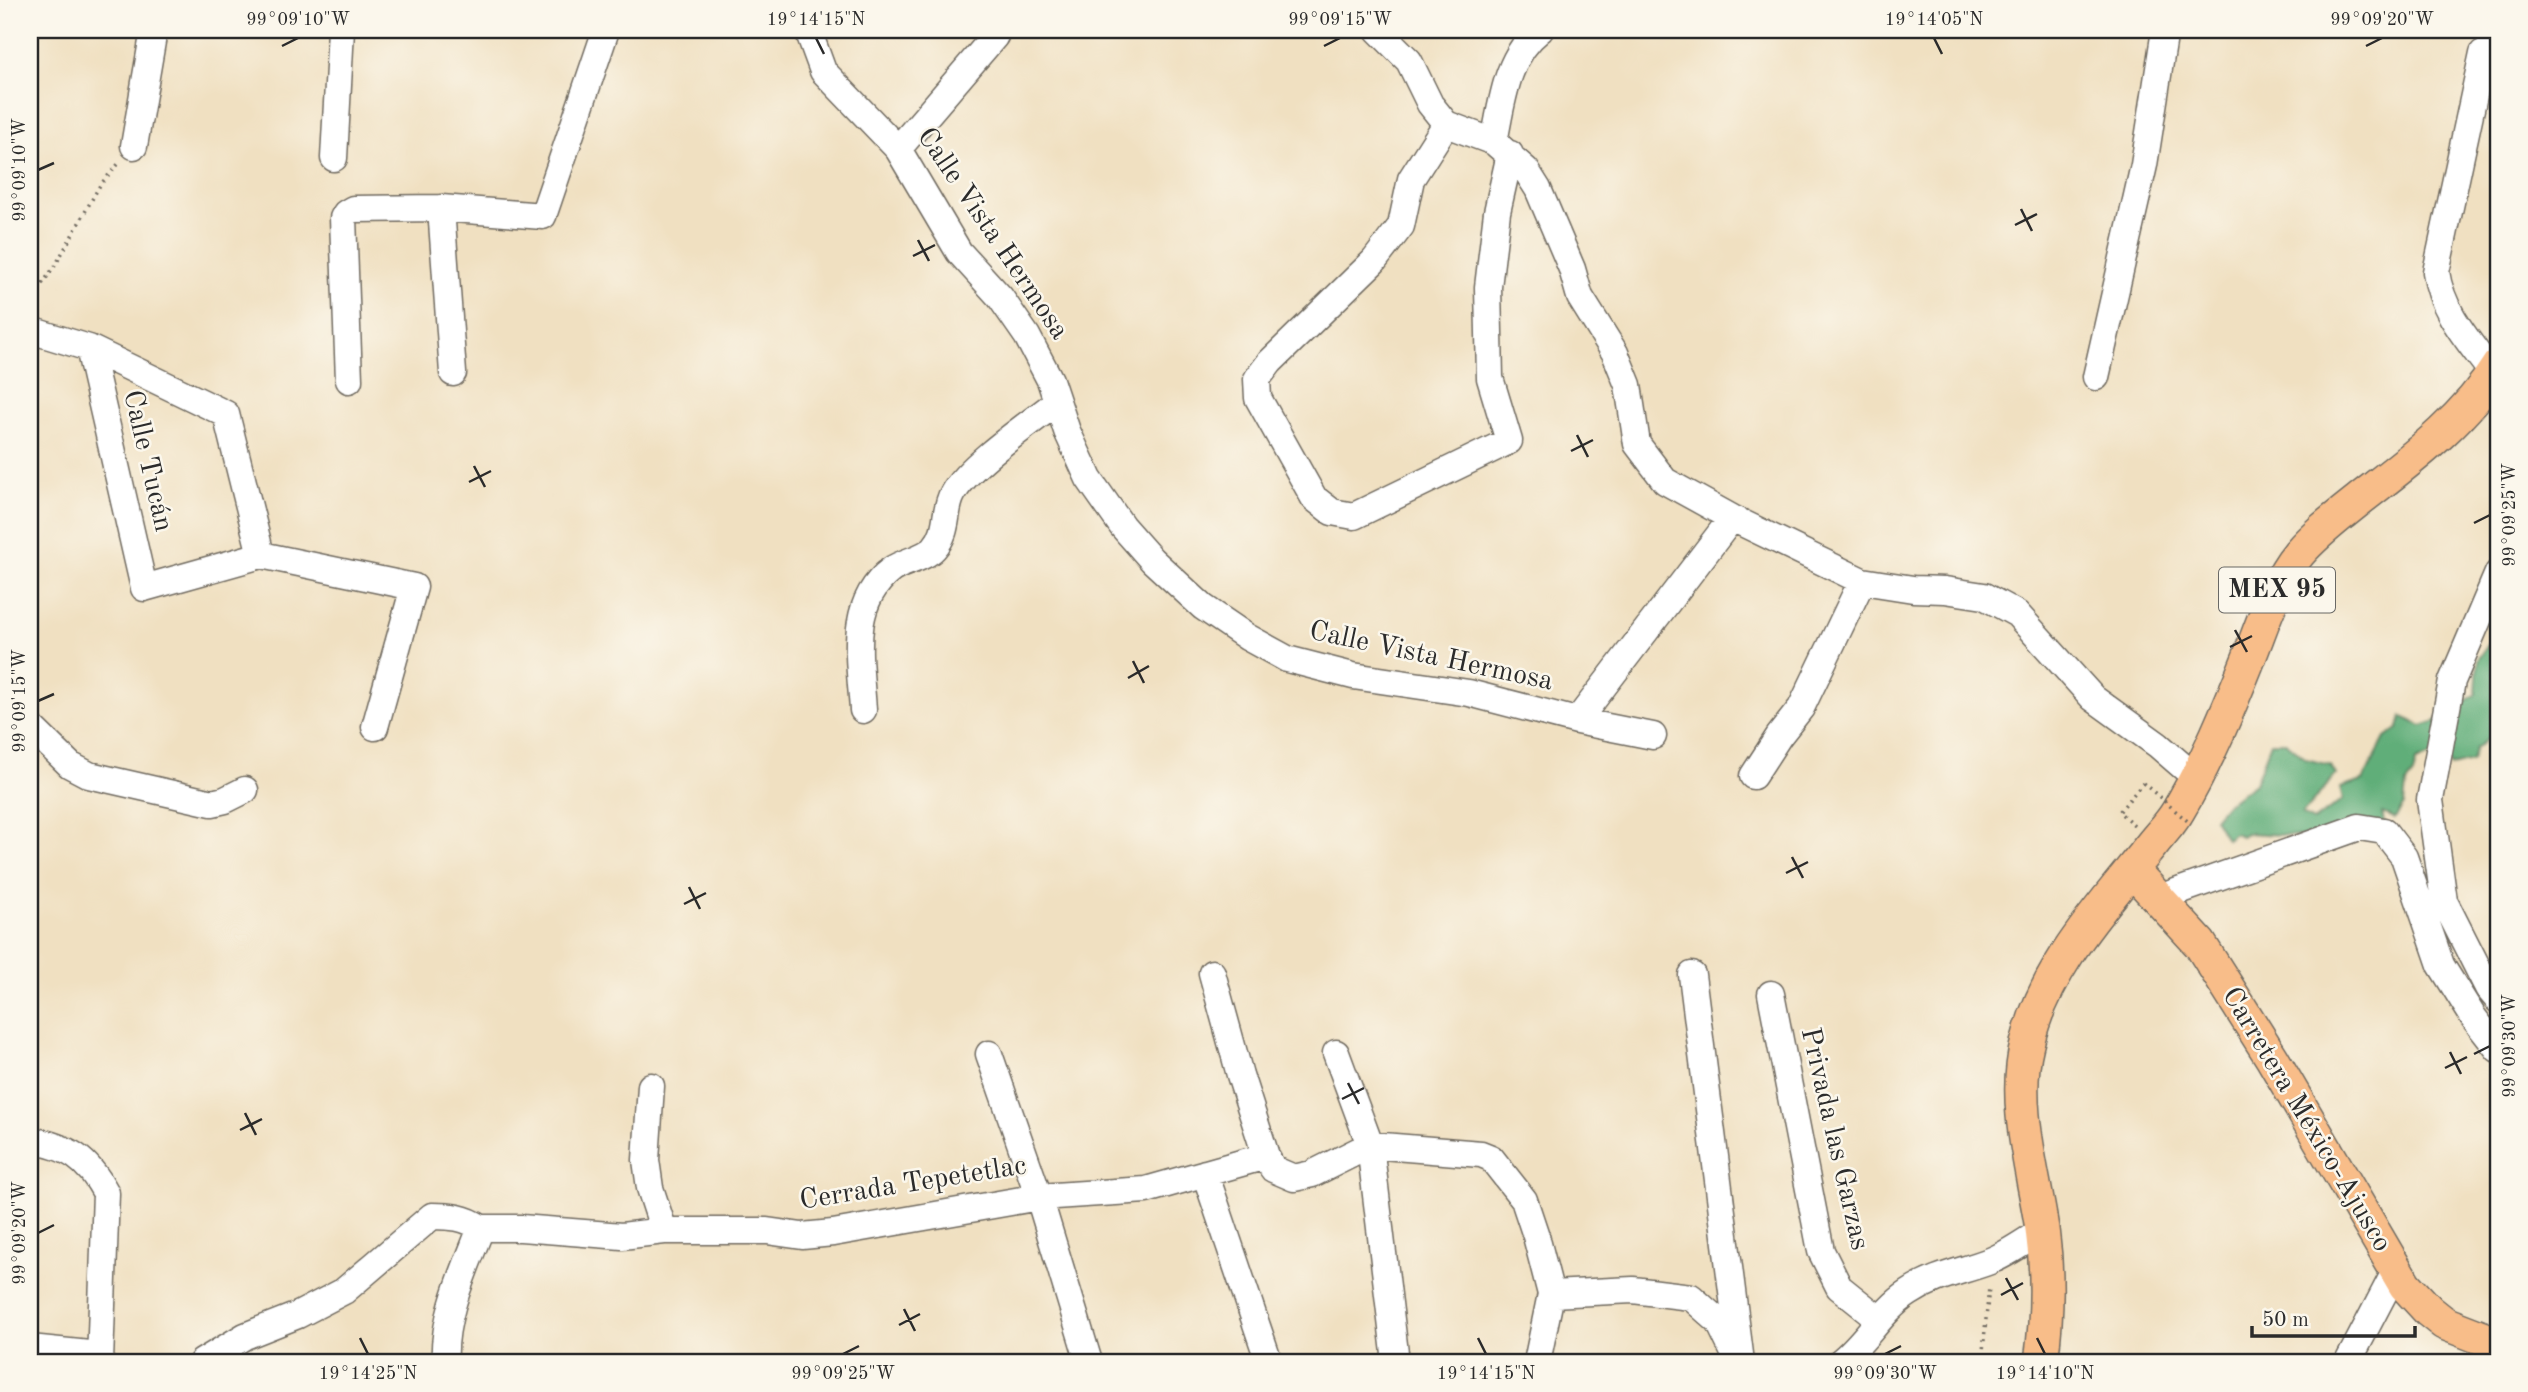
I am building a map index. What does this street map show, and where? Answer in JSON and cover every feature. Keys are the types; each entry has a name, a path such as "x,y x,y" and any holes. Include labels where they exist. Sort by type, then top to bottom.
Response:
{"main road":[{"name":"MEX 95","path":"2041,1362 2046,1325 2042,1231 2024,1118 2023,1082 2025,1048 2033,1020 2049,985 2087,927 2178,812 2224,716 2263,620 2297,556 2318,533 2446,429 2496,370"},
{"name":"Carretera México-Ajusco","path":"2133,871 2200,944 2272,1058 2396,1270 2417,1299 2444,1323 2498,1344"}],"street":[{"path":"134,146 154,30"},
{"path":"334,159 341,30"},
{"path":"349,380 343,218 346,213 353,209 441,208 543,216 606,30"},
{"name":"Calle Vista Hermosa","path":"808,30 823,71 898,149 959,252 1000,297 1027,335 1050,380 1067,431 1089,479 1122,526 1152,560 1203,607 1247,637 1287,659 1353,676 1469,693 1577,721 1653,736"},
{"path":"1378,30 1409,61 1430,104 1446,124 1502,148 1526,170 1538,189 1572,268 1580,297 1615,353 1628,385 1637,444 1665,481 1732,518 1862,581 1984,596 2017,614 2093,698 2158,745 2195,777"},
{"path":"1446,124 1411,179 1401,226 1374,261 1270,362 1257,379 1258,398 1276,432 1314,498 1332,512 1354,516 1509,441 1490,378 1488,286 1497,212 1507,81 1518,56 1541,30"},
{"path":"2096,377 2144,165 2165,30"},
{"path":"898,149 995,36"},
{"path":"2483,53 2437,272 2439,292 2448,311 2496,370"},
{"path":"441,208 453,373"},
{"path":"30,330 89,348 226,414 261,555 414,587 375,727"},
{"name":"Calle Tucán","path":"89,348 144,588 261,555"},
{"path":"863,710 859,627 869,594 892,570 933,549 946,528 950,496 962,478 1058,401"},
{"path":"1577,721 1732,518"},
{"path":"2498,573 2452,681 2430,800 2444,901 2488,988 2498,1000"},
{"path":"1753,776 1801,708 1862,581"},
{"path":"31,727 70,765 89,775 212,803 245,790"},
{"path":"2159,898 2359,827 2384,831 2404,857 2441,965 2474,1018 2498,1049"},
{"path":"1212,973 1240,1075 1266,1156 1273,1169 1294,1178 1312,1174 1370,1145 1480,1154 1491,1158 1524,1200 1551,1294 1536,1362"},
{"path":"1692,975 1740,1362"},
{"name":"Privada las Garzas","path":"1770,994 1821,1251 1839,1287 1879,1319"},
{"path":"1336,1053 1370,1145 1394,1362"},
{"path":"989,1054 1039,1196 1089,1362"},
{"path":"652,1086 646,1160 650,1188 664,1231"},
{"path":"30,1140 52,1144 76,1154 94,1171 106,1193 99,1359 30,1348"},
{"name":"Cerrada Tepetetlac","path":"481,1228 521,1228 622,1237 664,1231 767,1231 802,1236 929,1218 1039,1196 1146,1190 1266,1156"},
{"path":"1205,1173 1269,1362"},
{"path":"202,1362 245,1336 298,1315 344,1291 432,1216 451,1216 470,1221 481,1228 457,1290 444,1347 445,1362"},
{"path":"1840,1362 1854,1351 1879,1319 1907,1294 1938,1276 1991,1261 2042,1231"},
{"path":"2348,1362 2396,1270"},
{"path":"1551,1294 1633,1290 1691,1297 1719,1322 1740,1362"}],"path":[{"path":"30,301 55,266 100,185 134,146"},
{"path":"2119,812 2143,783 2191,824"},
{"path":"1982,1362 1991,1261"}],"green space":[{"path":"2498,623 2498,730 2475,749 2472,761 2451,766 2447,758 2430,756 2416,762 2413,775 2406,784 2404,805 2395,818 2382,813 2386,833 2331,838 2246,833 2241,836 2235,833 2226,839 2214,818 2225,805 2255,783 2271,742 2286,742 2306,759 2330,765 2336,775 2302,814 2313,821 2343,800 2340,788 2363,781 2385,738 2399,728 2402,717 2422,726 2434,722 2476,694 2478,660 2494,636"}]}
